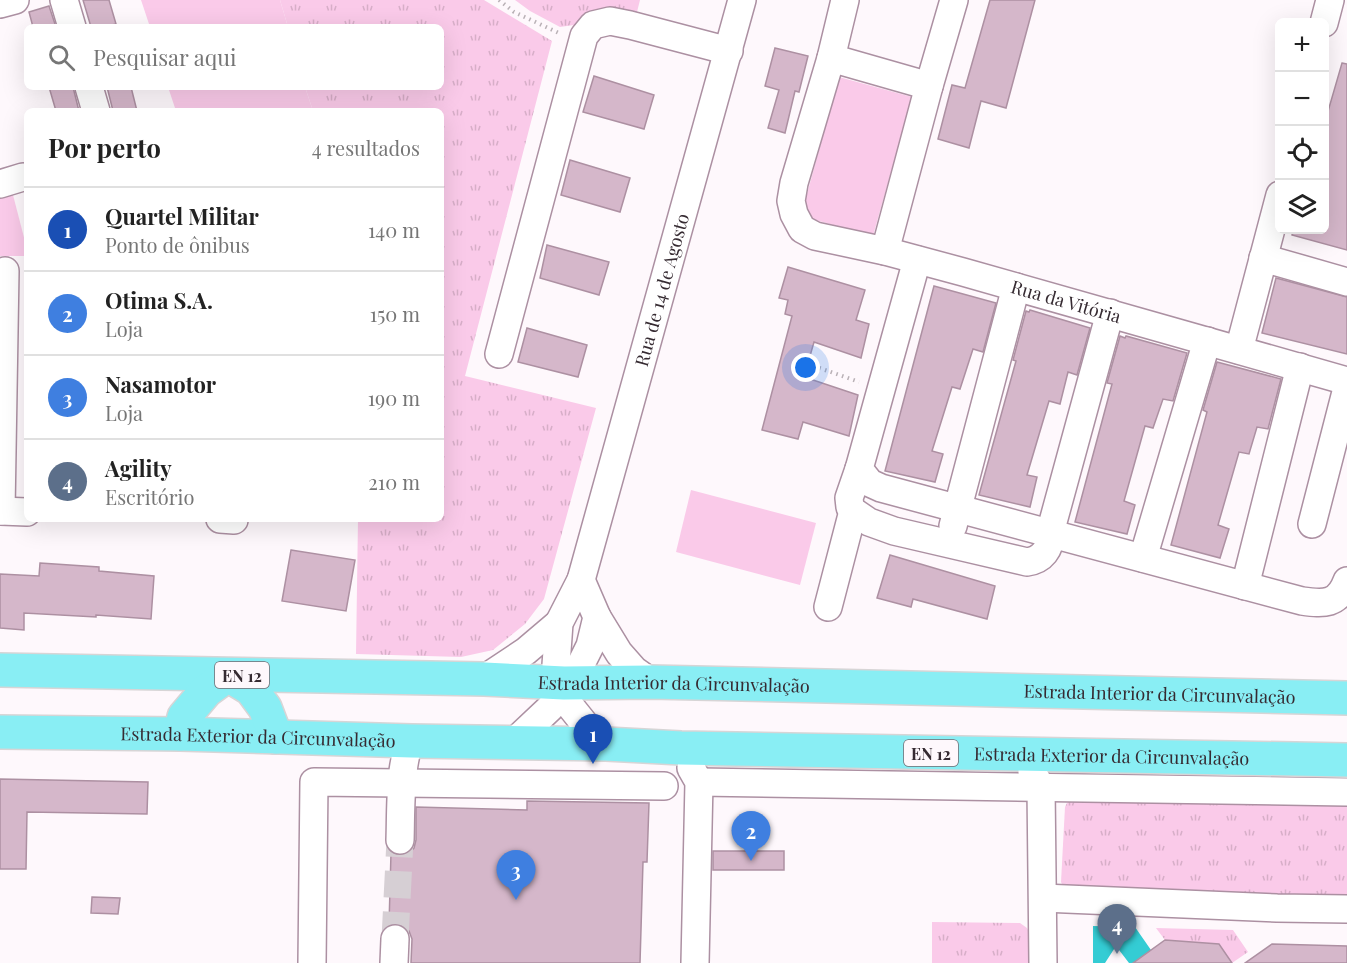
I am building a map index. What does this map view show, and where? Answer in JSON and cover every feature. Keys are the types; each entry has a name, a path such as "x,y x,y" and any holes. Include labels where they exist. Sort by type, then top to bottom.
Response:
{"main road":[{"name":"Estrada Interior da Circunvalação","path":"0,670 1347,698"},
{"path":"180,734 184,717 206,691 228,675 251,689 265,708 276,737"},
{"name":"Estrada Exterior da Circunvalação","path":"0,732 606,744 681,748 1347,760"}],"street":[{"path":"0,4 15,0"},
{"path":"64,0 71,24"},
{"name":"Rua de 14 de Agosto","path":"484,679 526,651 559,623 581,580 742,0"},
{"path":"845,0 831,58 929,86"},
{"path":"885,251 954,0"},
{"path":"1325,18 1330,0"},
{"path":"498,354 584,36 593,25 610,21 729,51"},
{"name":"Rua da Vitória","path":"831,58 790,201 802,229 815,236 885,251 1347,381"},
{"path":"90,90 95,108"},
{"path":"1239,350 1275,214"},
{"path":"1263,258 1347,282"},
{"path":"917,260 849,498 853,511 869,522 894,531 1027,562 1038,559 1045,553 1050,545 1050,533 1110,314"},
{"path":"11,271 0,511 24,512"},
{"path":"948,544 1016,287"},
{"path":"1143,558 1207,341"},
{"path":"1245,586 1300,367"},
{"path":"1312,524 1347,388"},
{"path":"859,469 875,486 1302,601 1319,604 1332,601 1342,594 1347,581"},
{"path":"828,607 853,511"},
{"path":"581,580 597,617 615,646 634,670 651,682"},
{"path":"514,742 550,708 564,683 581,664 590,646 597,617"},
{"name":"Rua de 14 de Agosto","path":"559,623 556,665 558,674 564,683 566,699 587,727 606,744"},
{"path":"400,840 403,761 408,745 412,741"},
{"path":"681,748 699,782 695,963"},
{"path":"1022,754 1041,787 1043,963"},
{"path":"1151,756 1177,788"},
{"path":"312,963 314,782 663,786"},
{"path":"699,782 1347,792"},
{"path":"1043,898 1347,909"}],"path":[{"path":"499,0 514,12 565,36 584,36"},
{"path":"808,364 861,383 863,377"}],"green space":[{"path":"141,0 280,0 287,24 149,24"},
{"path":"280,0 484,0 552,41 465,376 596,408 544,599 525,624 493,650 461,657 356,654 358,522 444,522 444,108 312,108 306,90 444,90 444,24 287,24"},
{"path":"515,0 640,0 636,16 606,8 591,14 581,24 560,27"},
{"path":"839,77 912,97 873,236 801,216"},
{"path":"169,90 306,90 312,108 175,108"},
{"path":"13,195 24,237 24,256 0,256 0,198"},
{"path":"691,490 816,523 800,585 676,552"},
{"path":"1071,800 1347,801 1347,897 1158,896 1063,886 1061,882 1065,807"},
{"path":"932,922 1020,923 1029,932 1029,963 932,963"},
{"path":"1156,928 1233,930 1248,952 1232,963 1219,944 1165,940"}],"water":[{"path":"1093,926 1135,927 1160,963 1129,963 1116,946 1105,963 1093,963"}],"building":[{"path":"83,0 109,0 116,24 90,24"},
{"path":"990,0 1035,0 1006,108 981,101 969,148 938,139 952,85 965,88"},
{"path":"49,6 55,24 32,24 29,12"},
{"path":"775,48 808,56 799,92 795,91 785,133 768,128 779,90 765,86"},
{"path":"1342,63 1347,64 1347,250 1292,235 1329,234 1329,108"},
{"path":"594,76 654,95 644,129 583,112"},
{"path":"50,90 74,90 78,108 55,108"},
{"path":"108,90 132,90 136,108 112,108"},
{"path":"570,160 630,178 620,212 561,195"},
{"path":"547,245 609,262 599,295 540,278"},
{"path":"788,267 865,290 856,320 869,324 861,358 814,342 804,377 858,395 849,436 803,422 798,439 762,430 792,316 785,314 788,300 779,298"},
{"path":"1276,278 1347,297 1347,354 1262,333"},
{"path":"934,286 996,303 983,352 973,349 960,389 952,387 932,451 943,454 935,482 885,471"},
{"path":"1030,310 1090,328 1077,375 1068,372 1060,404 1049,401 1027,475 1037,477 1030,507 979,495 1016,361 1013,360 1026,311"},
{"path":"527,328 587,345 578,377 518,362"},
{"path":"1120,336 1187,353 1173,401 1163,399 1153,428 1145,426 1124,501 1135,505 1127,534 1075,522 1112,384 1107,383"},
{"path":"1217,362 1281,379 1268,429 1257,427 1249,454 1239,452 1218,525 1229,529 1220,558 1171,545 1207,412 1203,410"},
{"path":"291,550 355,560 346,611 282,601"},
{"path":"890,555 995,586 987,619 913,599 911,607 877,598"},
{"path":"40,563 99,567 99,571 154,576 151,619 24,613 24,630 0,628 0,574 39,576"},
{"path":"0,779 148,782 147,814 27,812 26,869 0,869"},
{"path":"527,801 649,803 647,862 643,862 640,963 411,963 412,939 409,931 403,925 396,923 389,925 391,853 400,856 408,854 414,848 416,807 527,810"},
{"path":"713,851 784,851 784,870 713,870"},
{"path":"92,897 120,898 118,914 91,913"},
{"path":"1165,940 1219,944 1232,963 1133,963"},
{"path":"1272,944 1347,946 1347,963 1245,963"}],"tunnel":[{"path":"395,939 400,840"}],"place":[{"name":"Quartel Militar","path":"593,764"},
{"name":"Otima S.A.","path":"751,861"},
{"name":"Nasamotor","path":"516,900"},
{"name":"Agility","path":"1117,954"}]}
